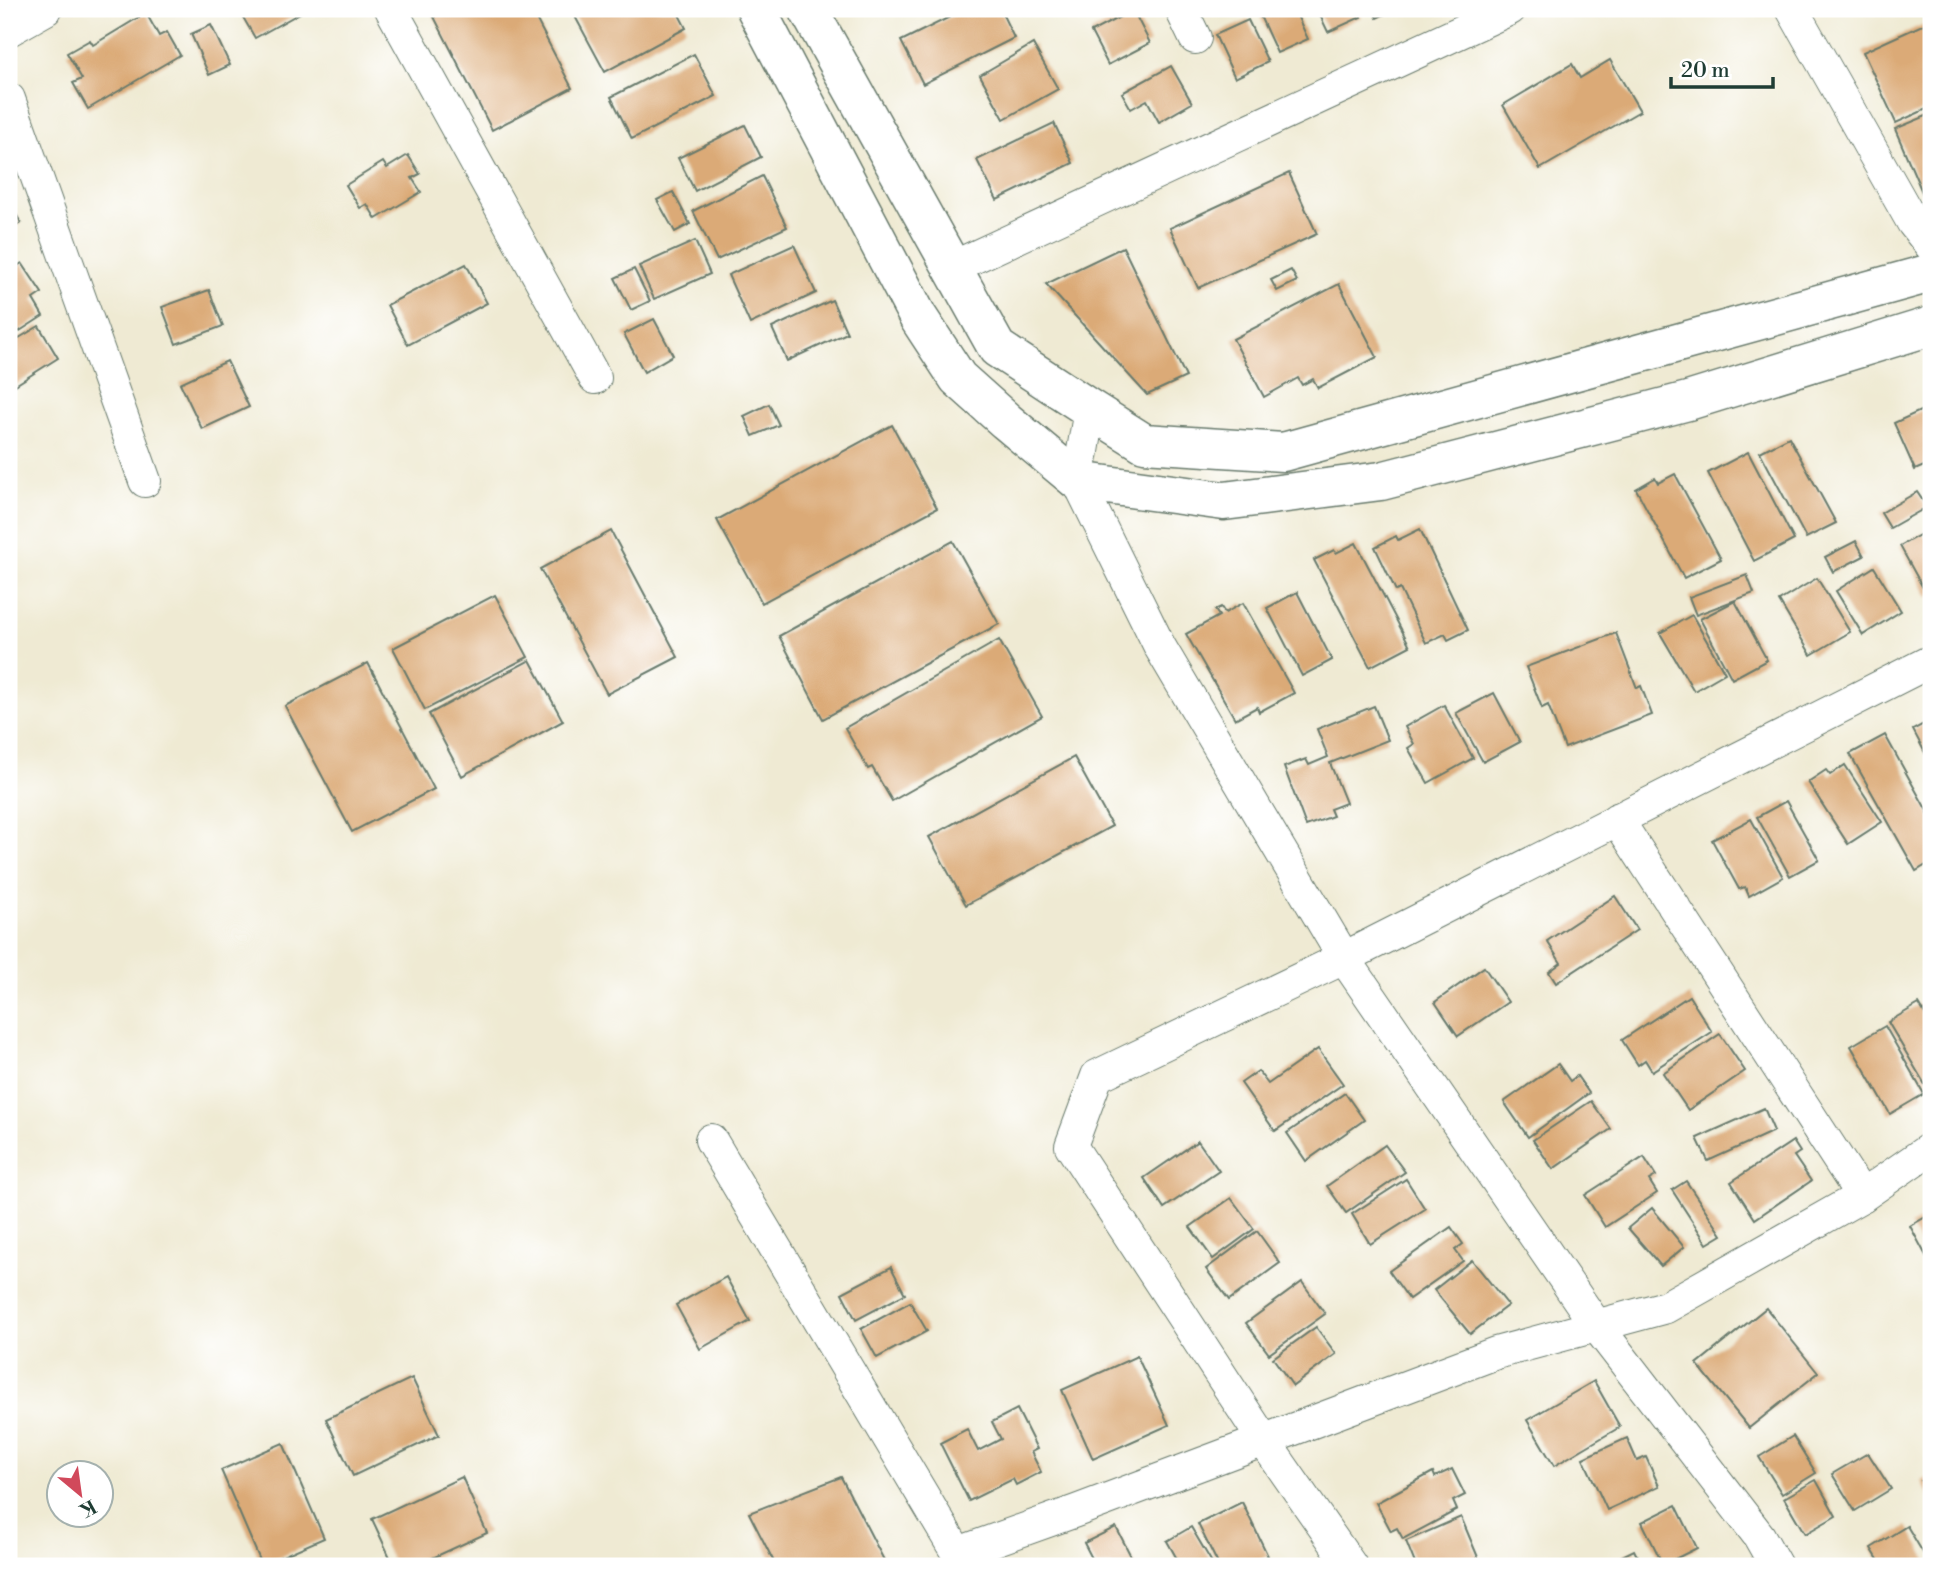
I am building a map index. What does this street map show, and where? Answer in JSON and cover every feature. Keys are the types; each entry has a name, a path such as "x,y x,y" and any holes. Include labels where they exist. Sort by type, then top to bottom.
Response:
{"street":[{"path":"9,30 46,9"},
{"path":"391,9 595,378"},
{"path":"755,9 918,317 958,378 1078,481 1160,647 1345,958 1596,1325 1759,1536 1776,1566"},
{"path":"808,9 997,348 1144,443 1283,452 1931,273"},
{"path":"1181,9 1195,37"},
{"path":"951,268 1510,9"},
{"path":"1792,9 1913,223 1931,246"},
{"path":"9,99 145,481"},
{"path":"1078,481 1224,501 1381,481 1688,401 1931,326"},
{"path":"1078,481 1090,409"},
{"path":"1351,1566 1264,1441 1070,1146 1097,1076 1345,958 1931,661"},
{"path":"1617,819 1862,1196"},
{"path":"711,1140 962,1560 1076,1511 1496,1353 1666,1307 1862,1196 1931,1148"}],"building":[{"path":"247,9 307,9 255,38 240,12"},
{"path":"430,9 531,9 572,88 492,130"},
{"path":"571,9 676,9 686,28 605,72"},
{"path":"966,9 1000,9 1014,38 923,84 901,41"},
{"path":"1276,9 1294,9 1308,39 1277,53 1260,16"},
{"path":"1317,9 1358,9 1361,17 1328,32"},
{"path":"1373,9 1395,9 1377,18"},
{"path":"1133,10 1150,43 1108,65 1091,32"},
{"path":"146,13 159,36 167,32 180,55 88,109 73,83 82,79 67,53 90,40 93,45"},
{"path":"1248,20 1268,62 1235,78 1215,35"},
{"path":"1931,21 1931,107 1896,123 1863,52"},
{"path":"211,25 230,65 209,75 191,34"},
{"path":"1033,44 1058,89 1004,119 980,75"},
{"path":"694,54 716,96 632,139 611,97"},
{"path":"1610,60 1640,111 1540,169 1503,105 1572,64 1580,78"},
{"path":"1171,66 1192,103 1159,122 1147,100 1131,109 1122,93"},
{"path":"1931,114 1931,213 1895,129"},
{"path":"1054,123 1073,163 997,200 977,160"},
{"path":"745,125 761,157 695,191 678,158"},
{"path":"408,155 420,174 412,178 421,192 376,219 367,204 360,208 346,185 383,162 387,168"},
{"path":"1289,173 1317,234 1198,288 1170,228"},
{"path":"762,176 787,227 717,260 693,211"},
{"path":"673,192 690,224 675,232 657,200"},
{"path":"9,202 21,223 9,230"},
{"path":"695,241 710,274 654,299 639,266"},
{"path":"794,245 816,293 750,324 728,275"},
{"path":"1123,247 1186,377 1147,395 1046,284"},
{"path":"22,263 42,293 33,299 43,316 9,338 9,271"},
{"path":"466,264 487,303 408,345 387,305"},
{"path":"634,269 650,301 631,310 615,278"},
{"path":"1291,270 1297,281 1277,291 1271,280"},
{"path":"1339,284 1377,357 1318,388 1313,379 1302,385 1298,378 1264,397 1233,339"},
{"path":"209,290 223,326 176,344 162,307"},
{"path":"832,300 847,333 787,361 772,328"},
{"path":"654,319 673,355 644,372 624,334"},
{"path":"39,326 58,358 9,389 9,344"},
{"path":"227,361 249,407 202,429 180,383"},
{"path":"769,404 779,425 753,436 744,416"},
{"path":"1931,406 1931,463 1915,470 1894,423"},
{"path":"892,425 937,508 762,603 717,520"},
{"path":"1789,437 1836,523 1806,538 1760,452"},
{"path":"1748,452 1794,540 1754,561 1708,473"},
{"path":"1675,474 1721,559 1684,578 1636,489 1655,478 1658,483"},
{"path":"1917,492 1927,507 1890,528 1881,513"},
{"path":"1420,529 1468,630 1448,640 1445,634 1426,643 1400,589 1396,591 1375,547 1396,536 1398,540"},
{"path":"611,531 678,657 607,694 540,569"},
{"path":"1923,533 1927,540 1931,538 1931,595 1928,597 1900,546"},
{"path":"953,541 999,624 823,719 779,636"},
{"path":"1856,541 1864,556 1833,572 1825,557"},
{"path":"1356,543 1410,646 1370,667 1314,560"},
{"path":"1874,567 1901,611 1863,635 1836,591"},
{"path":"1747,575 1754,593 1696,615 1689,597"},
{"path":"1817,578 1850,632 1811,655 1779,601"},
{"path":"1297,592 1332,660 1302,676 1267,608"},
{"path":"495,595 528,657 425,710 393,648"},
{"path":"1735,601 1767,660 1732,679 1700,619"},
{"path":"1243,603 1294,693 1259,712 1257,707 1235,719 1186,634 1219,616 1215,610 1221,607 1225,613"},
{"path":"1692,615 1725,673 1694,691 1660,633"},
{"path":"1616,633 1637,688 1641,686 1652,715 1565,748 1548,705 1542,708 1526,667"},
{"path":"999,640 1042,716 892,801 872,767 868,769 845,728"},
{"path":"530,660 563,721 462,776 429,714"},
{"path":"368,663 434,789 352,832 285,706"},
{"path":"1494,693 1520,742 1483,762 1456,713"},
{"path":"1444,705 1473,758 1428,783 1408,748 1414,744 1405,727"},
{"path":"1374,706 1388,740 1330,763 1346,803 1330,809 1333,816 1306,826 1284,767 1306,759 1309,765 1328,757 1317,729"},
{"path":"1931,720 1931,764 1913,730"},
{"path":"1885,735 1931,818 1931,862 1916,871 1850,754"},
{"path":"1074,757 1112,826 966,905 929,837"},
{"path":"1845,765 1882,822 1848,844 1808,782 1826,770 1830,775"},
{"path":"1786,801 1819,860 1790,876 1757,817"},
{"path":"1751,819 1783,877 1749,896 1745,887 1739,889 1712,840"},
{"path":"1615,896 1637,930 1556,983 1549,972 1561,963 1547,941"},
{"path":"1484,967 1508,1002 1458,1036 1435,1002"},
{"path":"1689,996 1712,1032 1652,1071 1645,1060 1638,1065 1622,1040"},
{"path":"1919,1004 1931,1024 1931,1085 1927,1088 1888,1022"},
{"path":"1885,1026 1924,1094 1890,1114 1851,1046"},
{"path":"1720,1034 1745,1071 1688,1110 1663,1073"},
{"path":"1318,1049 1343,1084 1275,1131 1241,1083 1258,1071 1268,1084"},
{"path":"1558,1064 1570,1081 1577,1076 1589,1093 1528,1137 1504,1102"},
{"path":"1345,1093 1364,1120 1306,1161 1287,1133"},
{"path":"1591,1101 1611,1129 1553,1169 1533,1140"},
{"path":"1764,1108 1774,1131 1708,1161 1697,1138"},
{"path":"1198,1141 1219,1171 1164,1208 1144,1178"},
{"path":"1793,1141 1800,1152 1794,1156 1811,1181 1755,1219 1731,1182"},
{"path":"1385,1145 1405,1172 1346,1213 1327,1186"},
{"path":"1644,1157 1656,1176 1649,1180 1657,1193 1605,1227 1585,1195"},
{"path":"1406,1179 1425,1209 1370,1244 1352,1214"},
{"path":"1686,1181 1722,1235 1707,1244 1672,1190"},
{"path":"1231,1198 1254,1229 1213,1259 1190,1227"},
{"path":"1652,1208 1684,1247 1661,1266 1628,1228"},
{"path":"1931,1214 1931,1265 1910,1226"},
{"path":"1451,1227 1463,1244 1455,1250 1463,1261 1409,1299 1389,1271"},
{"path":"1257,1231 1280,1263 1229,1300 1206,1269"},
{"path":"1472,1260 1508,1305 1470,1334 1434,1290"},
{"path":"891,1267 905,1294 856,1320 842,1293"},
{"path":"726,1277 750,1321 700,1349 676,1305"},
{"path":"1302,1282 1325,1314 1269,1354 1246,1323"},
{"path":"910,1302 927,1331 877,1358 861,1329"},
{"path":"1766,1308 1818,1373 1749,1428 1697,1364"},
{"path":"1316,1327 1336,1354 1293,1386 1273,1358"},
{"path":"1137,1356 1169,1425 1093,1459 1062,1390"},
{"path":"412,1378 439,1435 353,1476 326,1419"},
{"path":"1594,1381 1620,1427 1554,1466 1527,1420"},
{"path":"1017,1409 1037,1449 1031,1452 1041,1472 1016,1485 1013,1479 969,1501 940,1443 967,1429 978,1451 1001,1439 992,1422"},
{"path":"1793,1436 1816,1473 1782,1494 1759,1457"},
{"path":"1627,1438 1637,1461 1646,1457 1659,1486 1607,1510 1583,1458"},
{"path":"283,1443 324,1538 262,1565 221,1470"},
{"path":"1868,1453 1891,1489 1855,1511 1832,1474"},
{"path":"1452,1469 1465,1495 1453,1501 1457,1510 1403,1539 1397,1528 1391,1531 1376,1503 1433,1472 1435,1477"},
{"path":"1931,1475 1931,1499 1921,1481"},
{"path":"462,1477 487,1533 415,1566 394,1566 372,1519"},
{"path":"841,1477 887,1566 776,1566 749,1513"},
{"path":"1816,1480 1836,1516 1805,1534 1784,1498"},
{"path":"1242,1502 1268,1556 1249,1566 1219,1566 1198,1524"},
{"path":"1676,1505 1697,1548 1663,1565 1642,1522"},
{"path":"1461,1517 1480,1562 1471,1566 1416,1566 1406,1541"},
{"path":"1907,1526 1928,1561 1918,1566 1882,1566 1871,1548"},
{"path":"1116,1527 1136,1566 1096,1566 1084,1543"},
{"path":"1191,1527 1214,1566 1181,1566 1167,1541"},
{"path":"1634,1550 1642,1566 1602,1566"}]}
